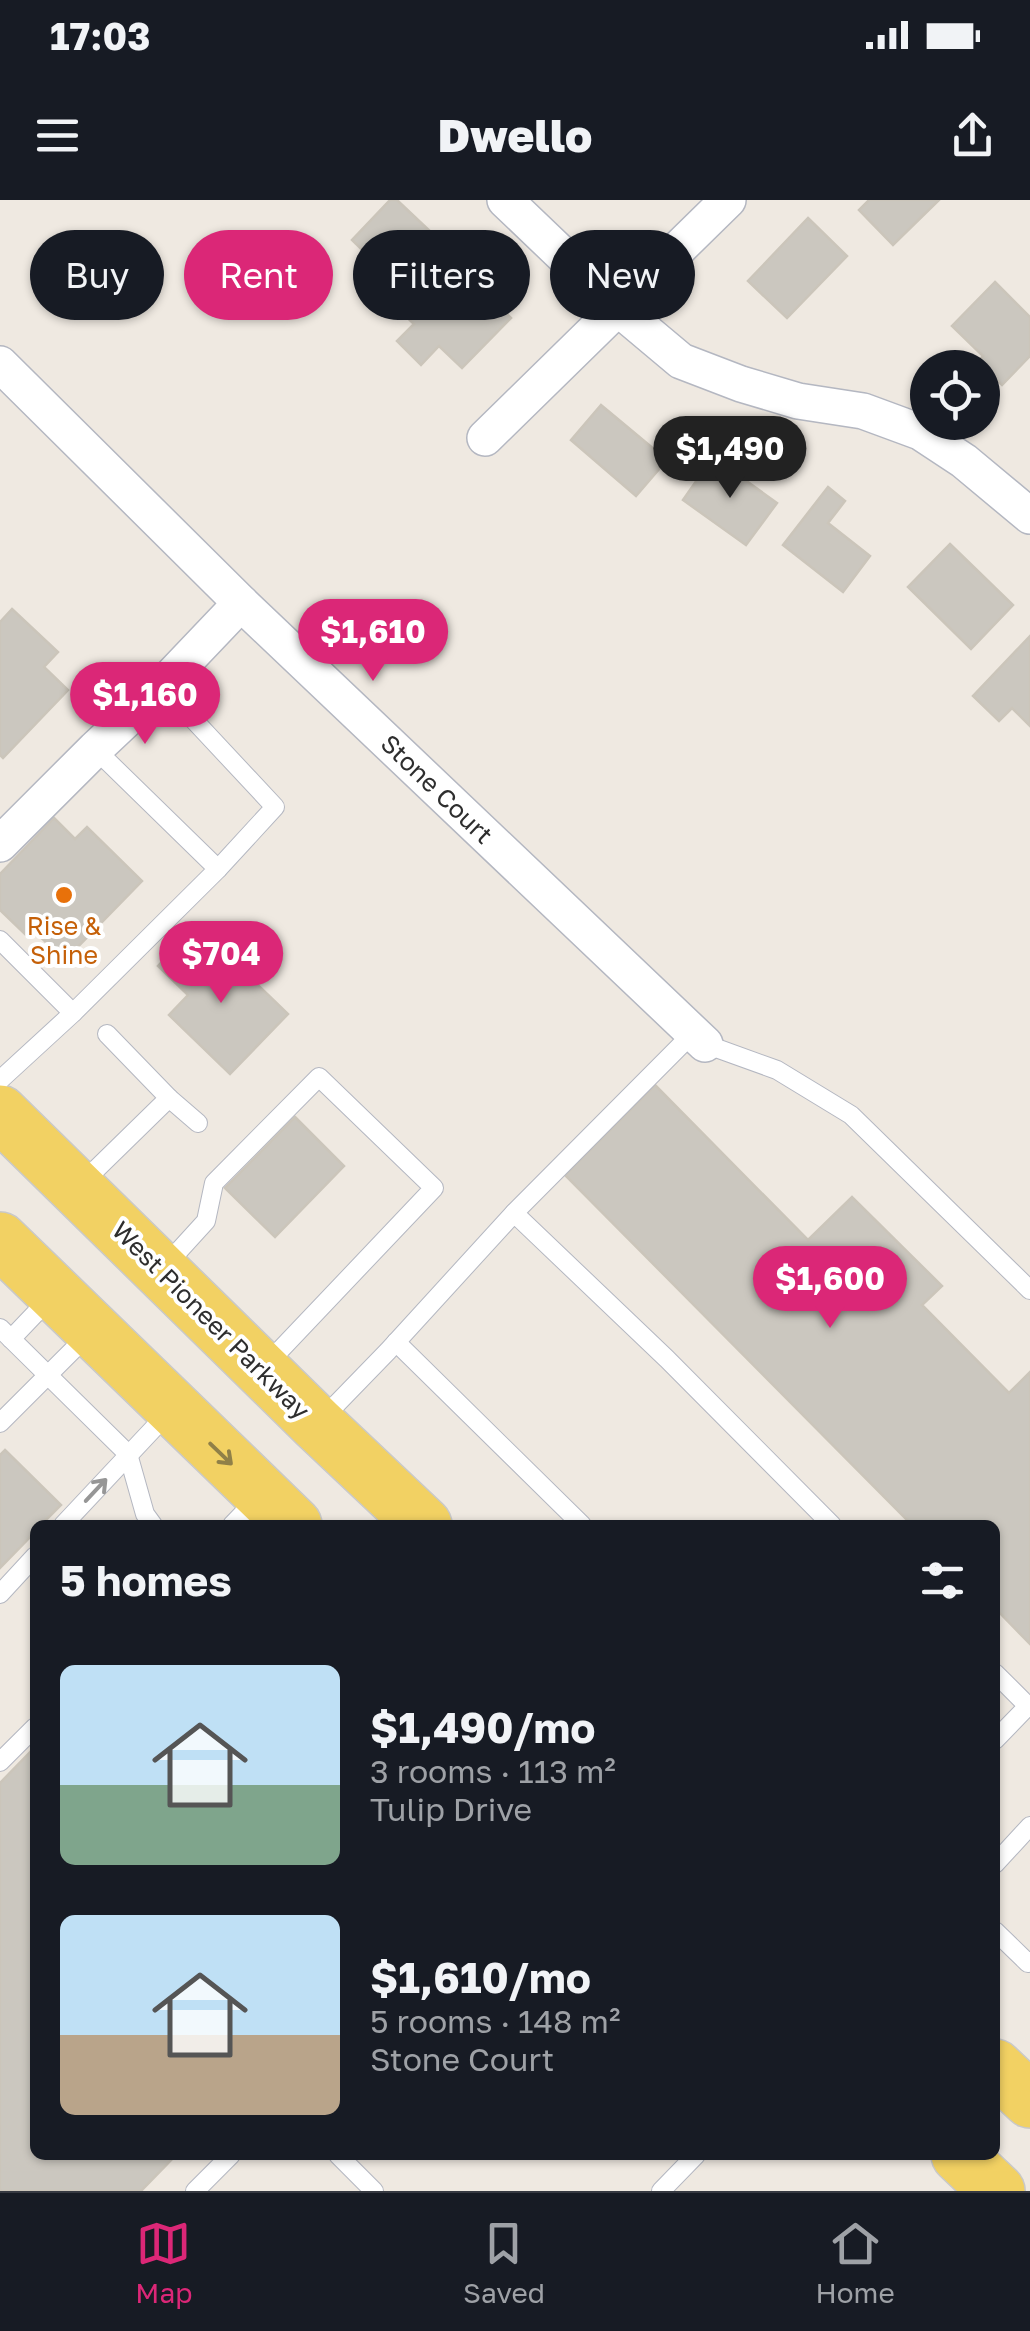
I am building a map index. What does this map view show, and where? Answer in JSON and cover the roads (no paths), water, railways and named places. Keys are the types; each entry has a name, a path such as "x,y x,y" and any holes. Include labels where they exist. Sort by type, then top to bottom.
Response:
{"main road":[{"name":"West Pioneer Parkway","path":"0,1113 419,1520"},
{"path":"0,1240 173,1408 263,1515"},
{"path":"1000,2072 1030,2100"},
{"path":"964,2160 997,2191"}],"street":[{"path":"505,200 550,243"},
{"path":"695,233 728,200"},
{"path":"485,438 608,320"},
{"path":"632,320 680,361 741,384 798,400 863,411 920,432 964,461 1030,516"},
{"name":"Stone Court","path":"0,364 241,603 699,1039"},
{"path":"0,844 241,603"}],"lane":[{"path":"0,1080 73,1013 275,808 162,686"},
{"path":"95,749 218,868"},
{"path":"0,940 73,1013"},
{"path":"107,1034 198,1123"},
{"path":"317,1424 514,1213 699,1039 778,1070 850,1115 1030,1290"},
{"path":"161,1270 206,1222 214,1184 319,1077 434,1188 262,1370"},
{"path":"77,1188 169,1098"},
{"path":"514,1213 827,1520"},
{"path":"74,1312 5,1333 128,1454 149,1520"},
{"path":"0,1422 48,1376 74,1312"},
{"path":"396,1342 577,1520"},
{"path":"68,1520 173,1408"},
{"path":"0,1594 30,1561"},
{"path":"1000,1679 1029,1707 1000,1735"},
{"path":"0,1762 30,1731"},
{"path":"1000,1859 1030,1826"},
{"path":"1000,1936 1030,1961"},
{"path":"195,2191 226,2160"},
{"path":"343,2160 374,2191"},
{"path":"661,2191 691,2160"}],"place":[{"name":"Rise & Shine","path":"64,895"}]}
